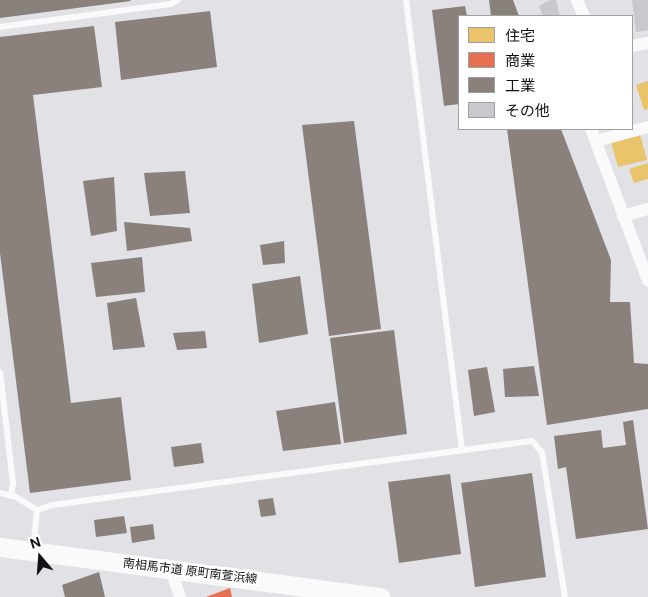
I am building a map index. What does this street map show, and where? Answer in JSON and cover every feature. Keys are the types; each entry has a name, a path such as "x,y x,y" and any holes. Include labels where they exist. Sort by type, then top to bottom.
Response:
{"street":[{"path":"577,0 584,15"},
{"path":"633,46 648,43"},
{"path":"596,141 648,127"},
{"path":"591,130 648,281"},
{"path":"624,216 648,209"},
{"name":"南相馬市道 原町南萱浜線","path":"0,547 381,597"},
{"path":"171,569 180,597"}],"lane":[{"path":"0,27 170,4 178,0"},
{"path":"406,0 462,449"},
{"path":"0,372 13,483 10,496"},
{"path":"0,494 10,496 37,510 462,449 532,441 542,452 565,597"},
{"path":"32,551 37,510"}],"building: 住宅":[{"path":"648,81 648,109 644,110 636,85"},
{"path":"639,131 647,160 618,167 610,139"},
{"path":"648,163 648,179 634,183 629,169"}],"building: 商業":[{"path":"230,588 232,597 206,597"}],"building: 工業":[{"path":"0,0 130,0 131,1 0,18"},
{"path":"489,0 513,0 519,15 491,15"},
{"path":"465,6 467,15 458,15 458,104 444,106 432,10"},
{"path":"210,11 217,67 121,80 115,22"},
{"path":"94,26 102,87 33,95 71,403 121,397 131,480 30,493 0,253 0,37"},
{"path":"354,121 381,329 329,336 302,125"},
{"path":"507,130 561,130 611,260 610,302 630,302 634,363 648,364 648,409 547,425"},
{"path":"185,171 190,213 150,216 144,173"},
{"path":"114,177 117,231 91,236 83,181"},
{"path":"124,222 190,228 192,241 127,251"},
{"path":"284,241 285,263 263,265 260,245"},
{"path":"142,257 145,292 96,297 91,263"},
{"path":"300,276 308,334 259,343 252,284"},
{"path":"136,298 145,347 113,350 107,303"},
{"path":"394,330 407,434 344,443 330,338"},
{"path":"205,331 207,348 177,350 173,333"},
{"path":"534,366 539,396 505,397 503,369"},
{"path":"487,367 495,412 474,416 468,370"},
{"path":"335,402 341,444 283,451 276,411"},
{"path":"633,420 648,529 576,539 566,467 558,469 554,436 601,430 603,448 626,445 623,422"},
{"path":"201,443 204,463 174,467 171,447"},
{"path":"532,473 546,577 475,587 461,483"},
{"path":"450,474 461,554 399,563 388,482"},
{"path":"273,498 276,515 261,517 258,500"},
{"path":"124,516 127,533 96,537 94,520"},
{"path":"153,524 155,539 132,543 130,527"},
{"path":"99,572 105,597 65,597 62,585"}],"building: その他":[{"path":"550,0 556,0 560,15 543,15 539,6"},
{"path":"632,0 648,0 648,30 636,32"}]}
